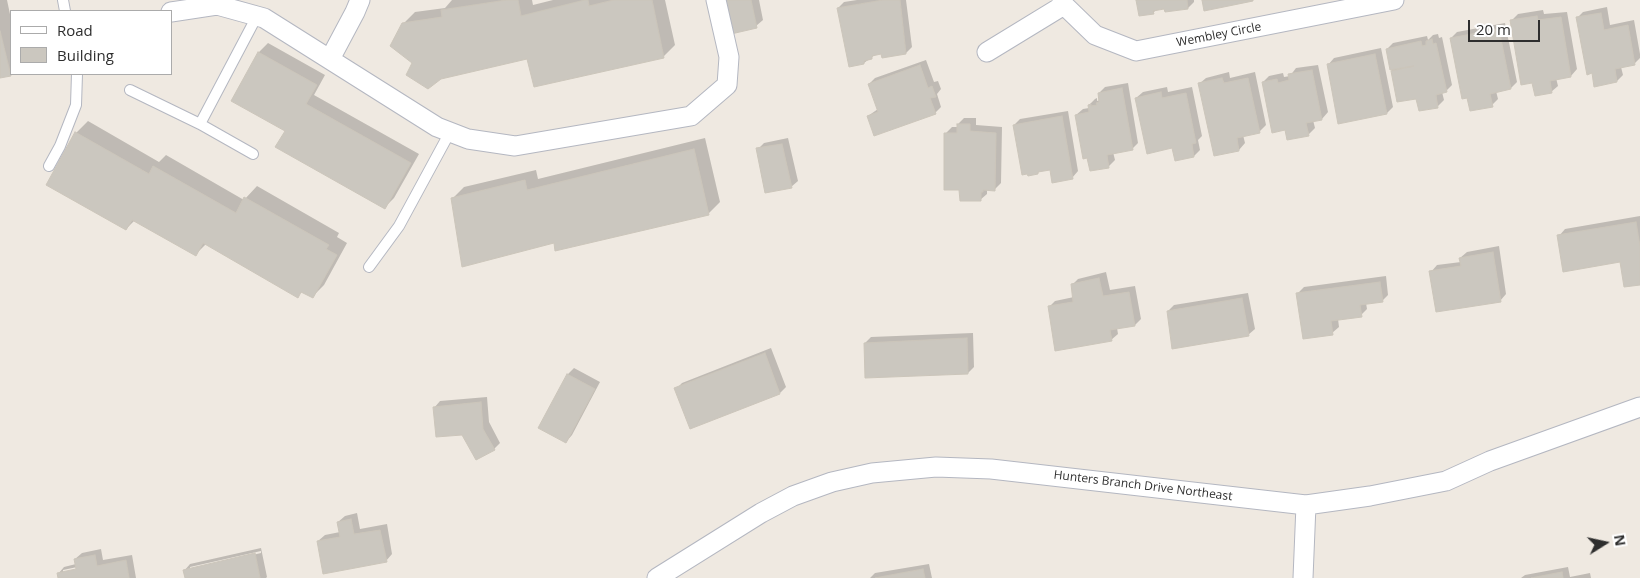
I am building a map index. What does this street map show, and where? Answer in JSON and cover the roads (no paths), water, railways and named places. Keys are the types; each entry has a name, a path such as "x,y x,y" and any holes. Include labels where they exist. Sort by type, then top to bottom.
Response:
{"street":[{"path":"330,59 360,0"},
{"path":"172,12 217,5 264,18 437,127 468,139 515,146 692,116 727,85 729,57 716,0"},
{"name":"Wembley Circle","path":"1063,3 1095,35 1136,51 1394,0"},
{"path":"987,52 1063,3"},
{"name":"Hunters Branch Drive Northeast","path":"656,578 761,512 793,496 832,482 872,473 936,467 992,469 1306,505 1370,496 1446,481 1490,461 1640,408"},
{"path":"1303,578 1306,505"}],"lane":[{"path":"200,124 257,16"},
{"path":"49,166 60,146 76,105 77,75"},
{"path":"130,90 200,124 253,154"},
{"path":"369,267 399,226 450,132"}]}
